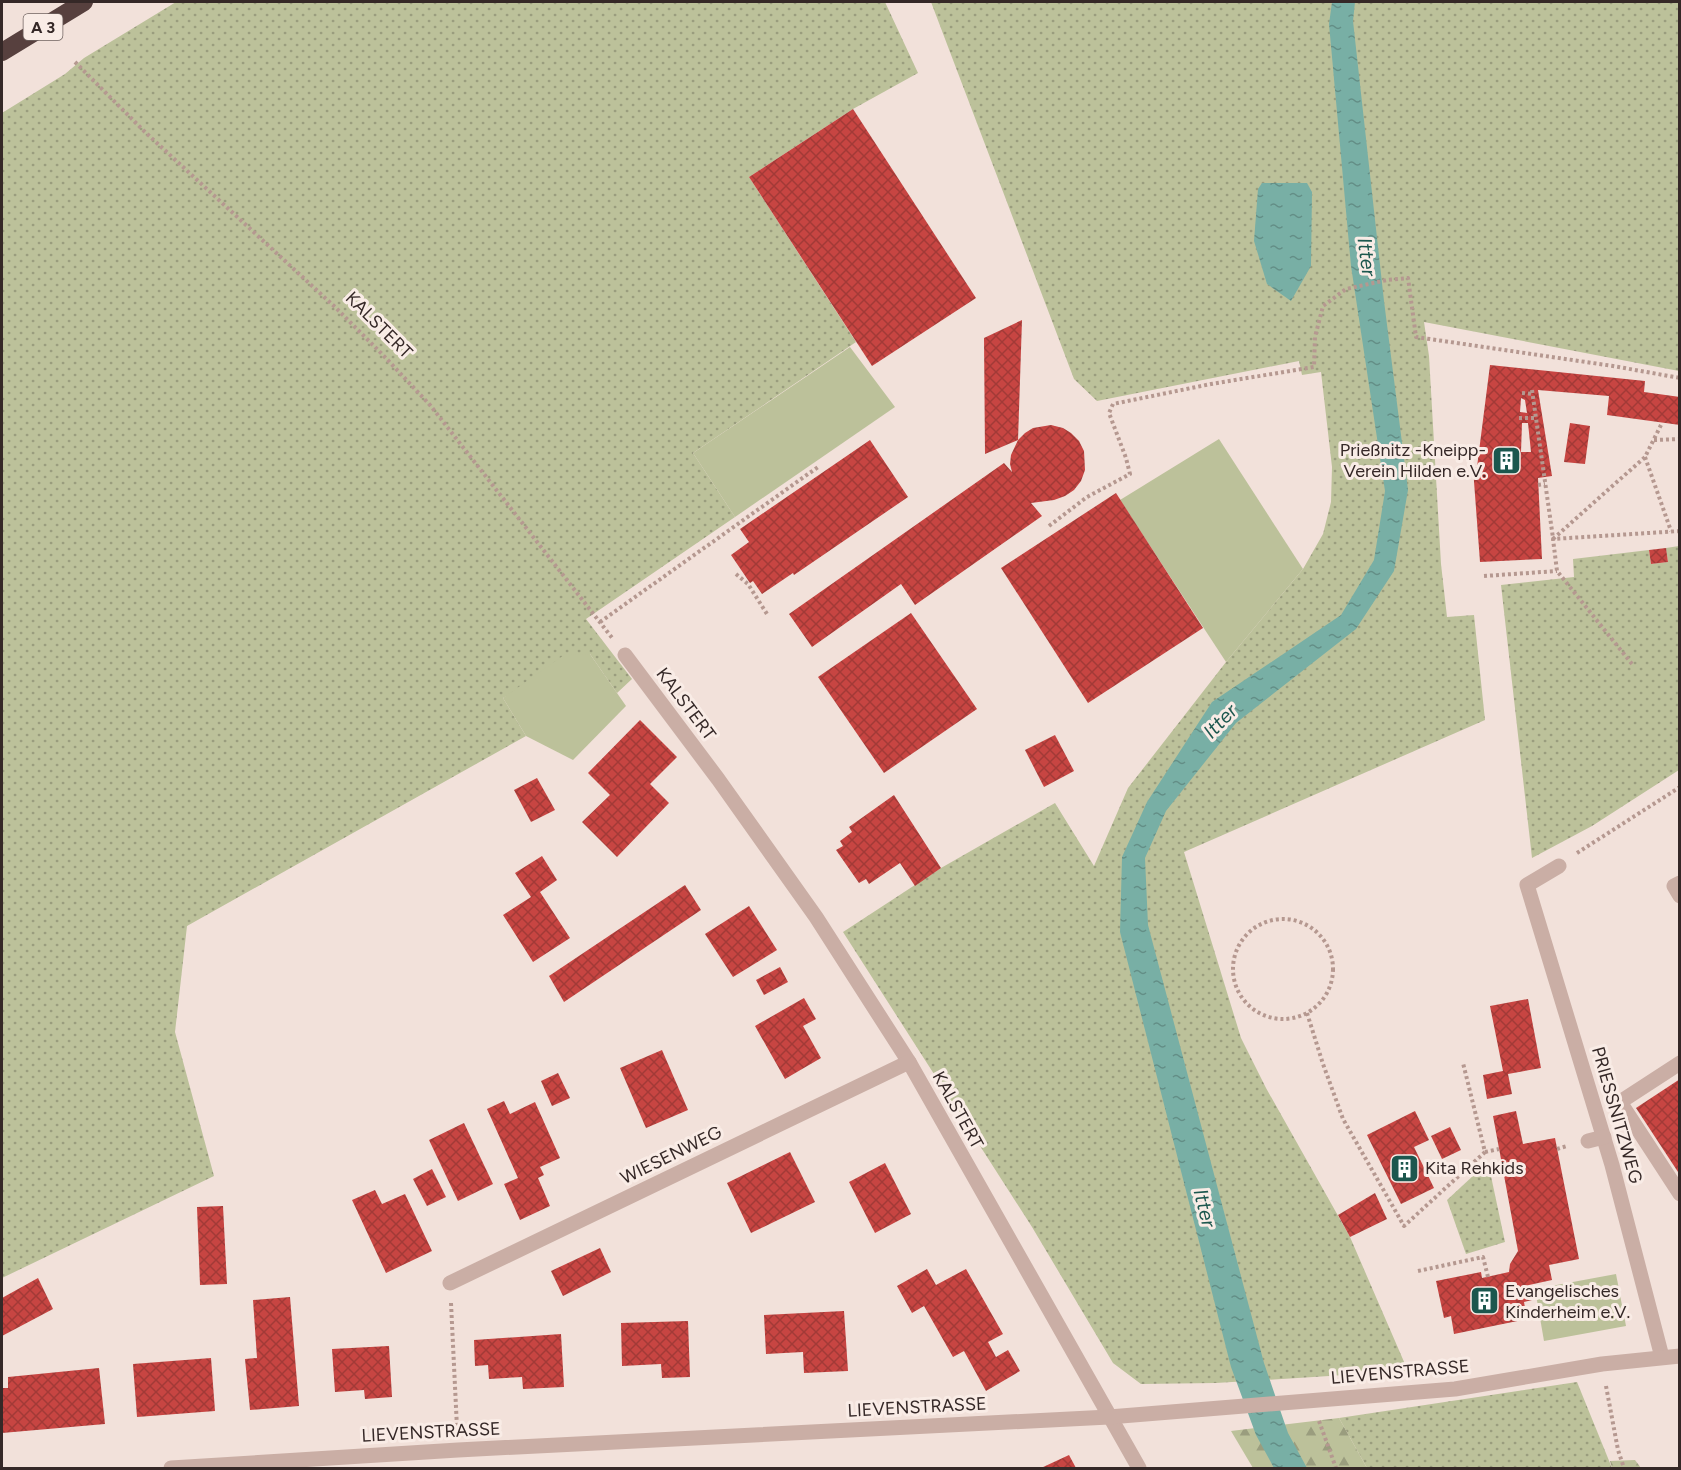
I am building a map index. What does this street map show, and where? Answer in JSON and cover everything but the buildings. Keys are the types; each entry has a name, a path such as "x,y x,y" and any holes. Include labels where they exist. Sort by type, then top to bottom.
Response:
{"highway":[{"name":"A 3","path":"2,52 84,2"}],"street":[{"name":"KALSTERT","path":"625,656 718,779 816,917 909,1062 1139,1468"},
{"name":"PRIESSNITZWEG","path":"1559,866 1527,885 1604,1137 1662,1357"},
{"path":"1680,883 1674,886 1680,896"},
{"name":"WIESENWEG","path":"450,1283 909,1062"},
{"path":"1680,1063 1620,1102 1680,1194"},
{"path":"1588,1141 1604,1137"},
{"name":"LIEVENSTRASSE","path":"171,1468 458,1450 1109,1417 1455,1389 1602,1364 1680,1356"}],"path":[{"name":"KALSTERT","path":"75,62 145,132 334,307 430,405 625,656"},
{"path":"1049,526 1087,497 1130,474 1109,413 1113,404 1211,384 1314,367 1315,337 1323,306 1346,289 1408,278 1416,337 1680,378"},
{"path":"1522,393 1532,392 1557,571 1632,664"},
{"path":"1519,418 1536,418"},
{"path":"1553,539 1645,457 1662,423"},
{"path":"1654,440 1680,439"},
{"path":"1645,457 1671,531"},
{"path":"600,622 818,467"},
{"path":"1538,485 1545,484"},
{"path":"1553,539 1680,531"},
{"path":"1484,576 1557,571"},
{"path":"736,574 748,585 767,614"},
{"path":"1559,866 1680,787"},
{"path":"1291,920 1314,930 1325,942 1332,957 1333,973 1329,989 1320,1003 1308,1013 1292,1019 1275,1019 1259,1013 1246,1003 1237,989 1233,973 1235,956 1241,941 1253,929 1267,922 1291,920"},
{"path":"1308,1013 1343,1119 1404,1226 1485,1152 1499,1149"},
{"path":"1463,1063 1485,1152"},
{"path":"1418,1271 1483,1257 1488,1277"},
{"path":"450,1283 457,1427"},
{"path":"1602,1364 1618,1450 1624,1468"},
{"path":"1318,1418 1336,1468"}],"green space":[{"path":"176,2 885,2 918,73 853,109 749,177 856,342 693,453 735,517 586,619 632,679 617,693 590,654 503,698 526,736 187,926 175,1032 214,1176 2,1278 2,113 65,74 84,58"},
{"path":"931,2 1679,2 1679,371 1424,322 1429,356 1441,564 1447,617 1474,615 1485,720 1184,852 1241,1038 1266,1088 1350,1237 1408,1371 1216,1383 1141,1384 1113,1363 1032,1227 843,932 941,868 1055,803 1094,866 1128,788 1226,662 1303,569 1323,534 1331,502 1332,467 1321,372 1302,375 1299,361 1097,401 1074,379"},
{"path":"850,347 895,407 735,517 693,453"},
{"path":"1219,439 1303,569 1226,662 1120,500"},
{"path":"1679,546 1679,770 1592,826 1532,858 1501,585 1574,577 1573,559 1649,550 1651,564 1668,562 1666,548"},
{"path":"590,654 626,706 573,760 526,736 503,698 564,655"},
{"path":"1488,1162 1505,1242 1466,1254 1447,1200"},
{"path":"1616,1274 1626,1326 1544,1341 1535,1289"},
{"path":"1577,1382 1612,1468 1367,1468 1339,1418"},
{"path":"1339,1418 1367,1468 1253,1468 1231,1431"},
{"path":"1635,1460 1641,1468 1612,1468 1610,1461"}],"water":[{"name":"Itter","path":"1332,2 1355,2 1353,21 1384,301 1408,490 1394,571 1356,629 1236,723 1166,811 1145,858 1148,925 1264,1363 1288,1433 1307,1468 1274,1468 1256,1435 1231,1367 1120,932 1122,857 1147,802 1212,702 1341,615 1374,560 1385,491 1351,266 1329,24"},
{"path":"1262,183 1307,183 1312,192 1311,266 1291,301 1267,284 1254,241 1258,189"}],"place":[{"name":"Prießnitz -Kneipp- Verein Hilden e.V.","path":"1507,460"},
{"name":"Kita Rehkids","path":"1404,1168"},
{"name":"Evangelisches Kinderheim e.V.","path":"1484,1301"}]}
